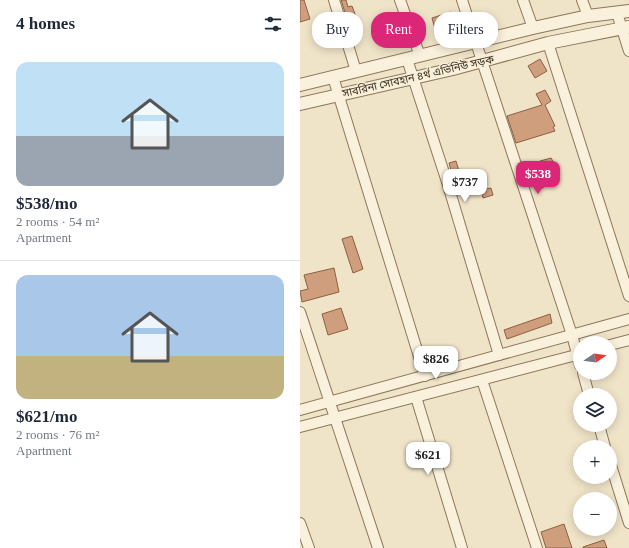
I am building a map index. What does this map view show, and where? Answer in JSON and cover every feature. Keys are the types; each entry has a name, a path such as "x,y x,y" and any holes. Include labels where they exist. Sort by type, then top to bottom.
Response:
{"street":[{"path":"334,0 356,71"},
{"path":"400,0 420,56"},
{"path":"462,0 466,12"},
{"path":"523,0 533,28"},
{"path":"582,0 588,16"},
{"path":"623,12 629,51"},
{"name":"সাবরিনা সোবহান ৪র্থ এভিনিউ সড়ক","path":"498,36 588,16 623,12"},
{"name":"সাবরিনা সোবহান ৪র্থ এভিনিউ সড়ক","path":"300,104 482,61 548,43 626,28"},
{"path":"548,43 629,296"},
{"name":"সাবরিনা সোবহান ৪র্থ এভিনিউ সড়ক","path":"300,84 450,48"},
{"path":"478,48 573,338"},
{"path":"407,59 448,185 499,355"},
{"path":"333,77 425,376"},
{"path":"300,312 378,548"},
{"path":"300,410 629,319"},
{"path":"617,343 629,340"},
{"path":"300,427 482,380 573,359"},
{"path":"482,380 537,548"},
{"path":"416,397 462,548"},
{"path":"617,484 629,524"},
{"path":"300,522 308,548"}],"building":[{"path":"300,0 304,0 310,19 300,22"},
{"path":"341,0 346,0 348,7 352,6 354,12 345,12"},
{"path":"540,59 547,71 535,78 528,66"},
{"path":"545,90 551,101 545,105 555,126 553,127 555,131 516,143 507,116 542,105 536,94"},
{"path":"551,158 558,170 542,179 539,172 542,170 540,161"},
{"path":"456,161 459,171 452,174 449,163"},
{"path":"538,174 545,186 537,191 529,178"},
{"path":"491,188 493,195 483,198 481,190"},
{"path":"352,236 363,269 353,273 342,239"},
{"path":"334,268 339,292 302,302 300,291 308,289 304,275"},
{"path":"341,308 348,329 328,335 322,314"},
{"path":"550,314 552,323 507,339 504,330"},
{"path":"564,524 572,548 546,548 541,532"},
{"path":"604,540 607,548 583,548 583,547"}]}
